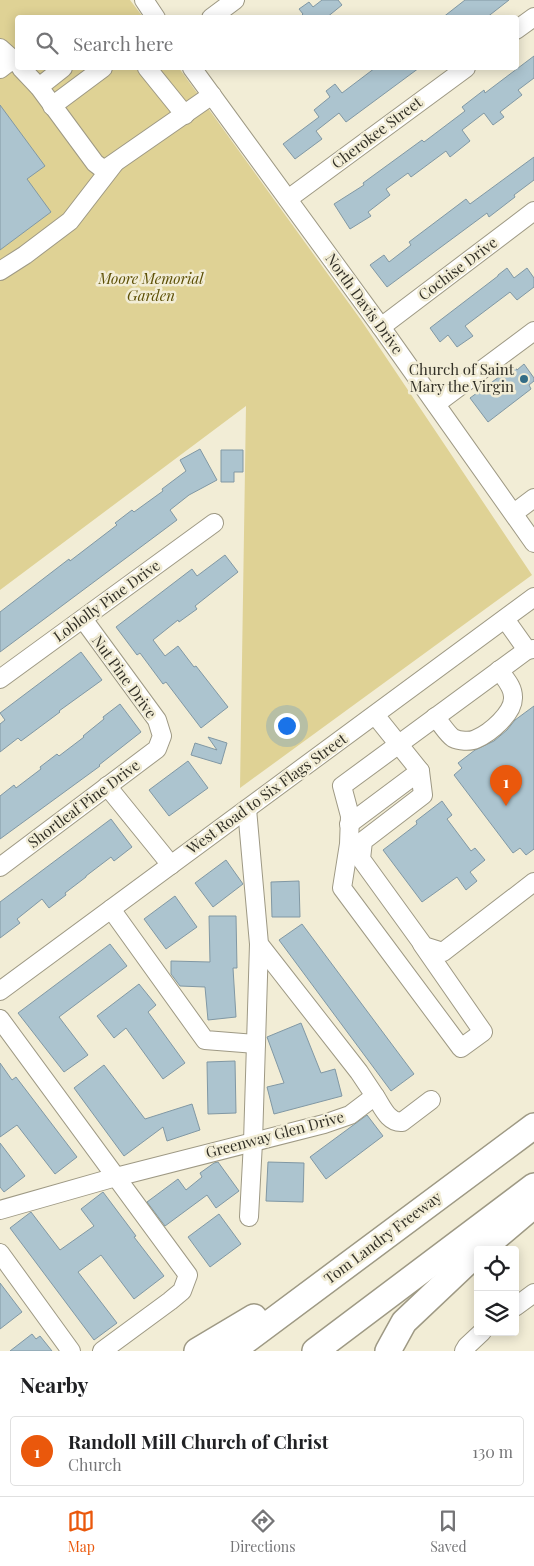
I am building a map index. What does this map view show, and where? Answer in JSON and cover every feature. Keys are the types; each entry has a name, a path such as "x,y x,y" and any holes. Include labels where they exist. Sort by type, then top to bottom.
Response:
{"highway":[{"name":"Tom Landry Freeway","path":"232,1351 534,1126"},
{"path":"315,1351 534,1186"},
{"path":"486,1246 534,1205"},
{"path":"198,1351 384,1238"},
{"path":"388,1351 404,1322 474,1256"}],"street":[{"path":"144,0 154,15"},
{"path":"215,15 235,0"},
{"path":"519,28 534,17"},
{"path":"19,70 39,87 96,163 104,170 212,95"},
{"path":"39,87 60,70"},
{"path":"52,106 99,70"},
{"path":"149,70 185,115"},
{"name":"North Davis Drive","path":"193,70 381,327 534,542"},
{"name":"Cherokee Street","path":"288,199 463,70"},
{"path":"0,271 25,255 70,221 114,164"},
{"name":"Cochise Drive","path":"381,327 534,211"},
{"path":"436,404 534,331"},
{"path":"514,513 534,498"},
{"name":"Loblolly Pine Drive","path":"0,680 214,523"},
{"name":"West Road to Six Flags Street","path":"0,991 534,598"},
{"name":"Nut Pine Drive","path":"83,619 157,720 162,736"},
{"path":"375,714 398,744 420,771 423,795 363,841 361,859 482,1032 462,1048 342,888 349,844 350,816 342,786 398,744 499,670 530,650 504,619"},
{"path":"435,717 453,738 466,741 475,739 489,730 506,716 511,709 513,699 512,688 499,670"},
{"name":"Shortleaf Pine Drive","path":"0,867 157,749 162,736"},
{"path":"349,824 420,771"},
{"path":"107,786 171,865"},
{"path":"247,809 259,944 249,1217"},
{"path":"422,944 443,952 534,882"},
{"path":"111,909 205,1040 256,1044"},
{"path":"259,944 359,1072 390,1120 396,1123 402,1122 431,1100"},
{"path":"0,1019 188,1275 182,1290 170,1301 102,1351"},
{"name":"Greenway Glen Drive","path":"0,1210 116,1177 324,1124 350,1115 375,1096"},
{"path":"0,1252 72,1351"},
{"path":"519,1304 534,1293"},
{"path":"464,1351 478,1336"}],"green space":[{"name":"Moore Memorial Garden","path":"0,0 130,0 141,15 15,15 15,70 180,70 361,320 532,575 240,788 246,406 0,590"}],"building":[{"path":"322,0 338,0 342,5 330,15 302,15 299,9 309,2 313,7"},
{"path":"465,0 509,0 490,15 446,15"},
{"path":"534,56 534,78 518,90 522,95 500,112 504,117 493,125 484,113 462,130 470,141 450,157 446,151 411,177 408,173 386,189 390,195 368,212 371,216 350,229 334,204 364,185 363,183 422,140 424,142 465,111 462,107 484,90 485,93 515,70 519,70 519,67"},
{"path":"372,70 416,70 346,122 339,113 316,131 322,139 295,159 283,144 319,117 314,110 330,97 326,91 335,84 342,93"},
{"path":"0,105 45,166 27,179 51,212 0,250"},
{"path":"534,157 534,180 514,195 515,197 489,217 487,213 387,287 370,265 384,255 389,262 411,245 409,242 466,199 470,204"},
{"path":"507,268 514,278 527,268 534,278 534,287 517,300 510,292 465,326 473,336 457,347 448,335 440,342 430,328"},
{"path":"524,364 534,378 534,381 529,385 531,389 488,422 470,398 514,366 517,370"},
{"path":"200,449 217,480 189,495 170,510 177,520 0,652 0,612 117,525 115,523 132,510 134,512 163,491 162,489 186,471 180,460"},
{"path":"221,450 243,450 243,472 234,472 234,482 221,482"},
{"path":"225,555 238,572 195,606 197,609 179,622 178,620 153,640 165,656 178,646 228,707 201,728 166,682 163,684 140,653 137,655 116,627 192,569 197,576"},
{"path":"81,652 102,680 21,741 18,738 0,752 0,724 5,720 0,713"},
{"path":"120,704 141,732 100,766 0,839 0,796 14,785 16,788 57,754 59,756 84,737 104,719 103,717"},
{"path":"534,706 534,849 526,855 520,848 513,853 454,775 462,768 458,763 475,750 494,741 515,720"},
{"path":"208,737 227,743 221,764 191,755 195,743 217,750"},
{"path":"188,761 208,788 169,816 149,790"},
{"path":"442,801 452,815 447,819 471,851 475,848 485,860 470,872 477,881 466,890 457,877 422,902 383,850 417,824 416,821"},
{"path":"111,819 132,847 114,861 111,857 49,908 42,899 17,919 20,923 0,938 0,902"},
{"path":"226,860 243,884 213,907 195,883"},
{"path":"299,881 300,917 272,917 271,882"},
{"path":"175,896 197,927 166,949 144,919"},
{"path":"209,916 236,916 237,968 233,968 236,1017 208,1020 205,987 180,986 171,974 171,961 210,962"},
{"path":"302,924 414,1074 391,1091 279,940"},
{"path":"110,944 127,966 59,1017 88,1055 64,1072 18,1013"},
{"path":"139,984 156,1005 148,1012 185,1063 163,1079 126,1028 114,1038 97,1016"},
{"path":"301,1023 321,1073 335,1069 342,1096 274,1114 267,1087 284,1083 267,1037"},
{"path":"235,1061 236,1113 208,1114 207,1062"},
{"path":"0,1063 12,1080 16,1077 77,1157 55,1174 17,1125 0,1137"},
{"path":"104,1065 145,1119 192,1104 200,1130 167,1141 163,1127 124,1156 74,1088"},
{"path":"367,1115 383,1136 326,1179 310,1157"},
{"path":"0,1143 25,1176 4,1192 0,1187"},
{"path":"218,1162 239,1191 216,1208 207,1195 165,1226 147,1202 178,1179 186,1190 202,1177 200,1173"},
{"path":"268,1162 304,1163 303,1202 266,1201"},
{"path":"103,1192 164,1276 134,1299 101,1255 78,1272 117,1323 94,1340 10,1228 31,1212 60,1250 94,1226 81,1209"},
{"path":"219,1214 241,1244 210,1267 188,1237"},
{"path":"0,1283 22,1312 0,1329"},
{"path":"32,1334 36,1339 40,1336 52,1351 10,1351"}],"place":[{"name":"Church of Saint Mary the Virgin","path":"524,379"},
{"name":"Randoll Mill Church of Christ","path":"506,806"}]}
